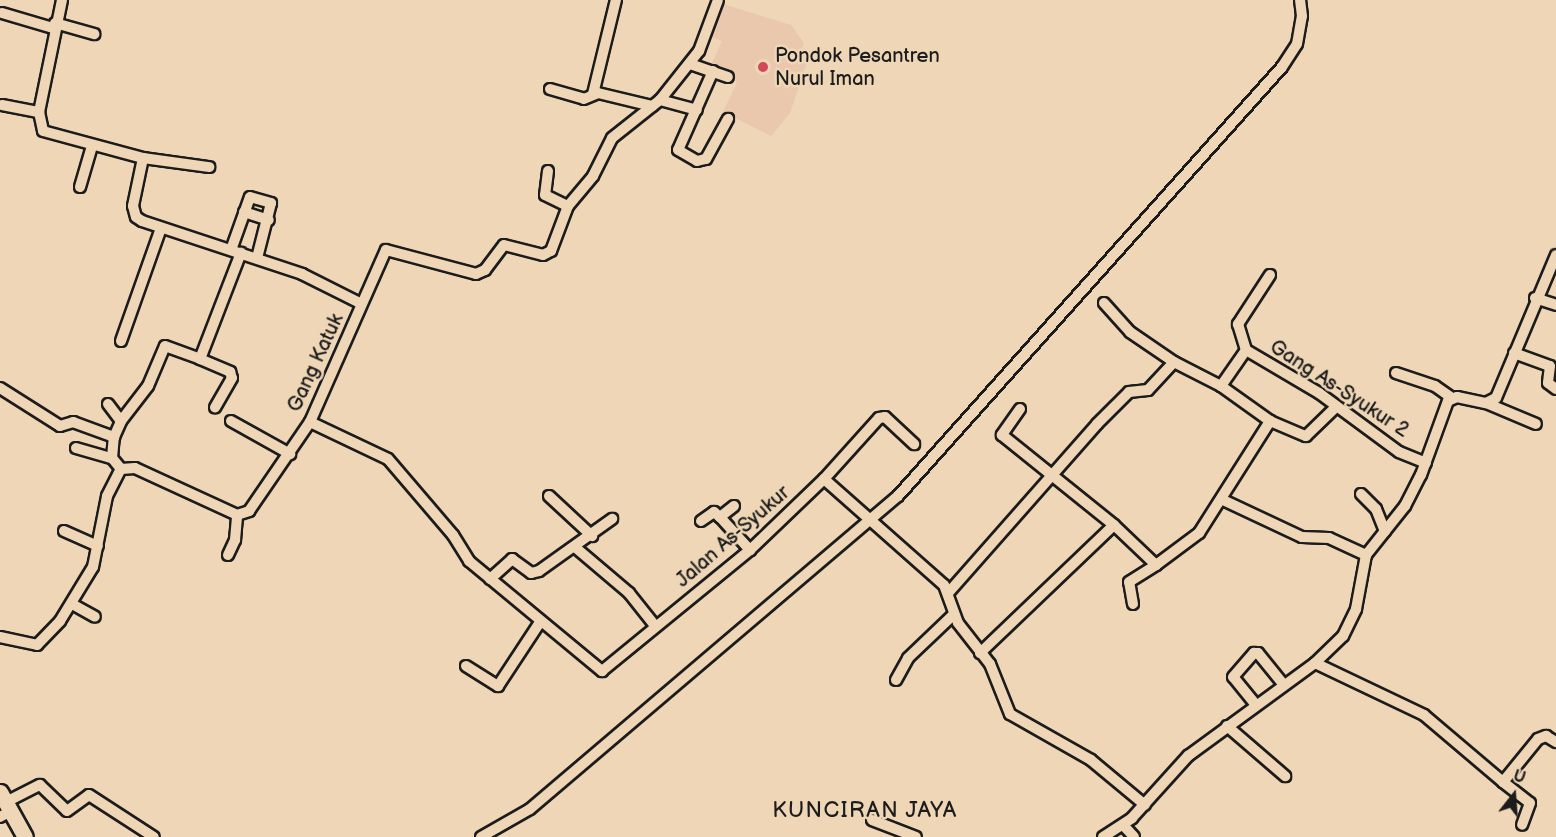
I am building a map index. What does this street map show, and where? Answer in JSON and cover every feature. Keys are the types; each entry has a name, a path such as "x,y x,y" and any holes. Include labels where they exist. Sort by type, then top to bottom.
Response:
{"main road":[{"path":"4,805 25,837"}],"street":[{"path":"62,0 54,26 39,112 43,131 143,158 209,167"},
{"path":"593,94 616,0"},
{"path":"360,303 386,250 481,273 504,245 547,254 568,206 593,176 612,138 656,103 690,64 706,36 718,0"},
{"path":"481,837 530,809 898,496 1282,67 1297,44 1302,16 1300,0"},
{"path":"2,13 94,34"},
{"path":"690,64 728,77"},
{"path":"712,71 678,150 697,161 706,159 728,119"},
{"path":"550,89 584,99 593,94 697,110"},
{"path":"2,105 39,112"},
{"path":"80,186 92,146"},
{"name":"Gang Katuk","path":"143,158 133,212 142,221 309,277 360,303 360,313 309,422 290,454 249,511 237,515"},
{"path":"549,171 545,195 568,206"},
{"path":"200,359 236,251 244,212 252,197 273,204 257,258"},
{"path":"244,212 269,220"},
{"path":"121,341 161,228"},
{"path":"1486,403 1500,393 1535,298 1551,275 1556,255"},
{"name":"Gang As-Syukur 2","path":"1270,275 1238,324 1246,350 1319,393 1335,408 1399,452 1426,463"},
{"path":"1535,298 1556,305"},
{"path":"1104,303 1130,332 1174,362 1221,386 1270,421 1306,436 1335,408"},
{"path":"112,459 114,437 121,421 148,386 161,344 230,372 232,378 215,408"},
{"path":"1221,386 1246,350"},
{"path":"1514,353 1550,366 1548,384 1556,389"},
{"path":"949,592 1050,474 1129,392 1148,390 1174,362"},
{"path":"1396,373 1435,386 1452,398 1486,403 1536,424"},
{"path":"0,388 60,426 73,422 114,437"},
{"path":"1103,837 1123,825 1145,805 1188,756 1315,663 1351,624 1366,555 1405,506 1426,463 1452,398"},
{"path":"108,404 121,421"},
{"path":"1020,409 1002,435 1114,525 1156,565"},
{"name":"Jalan As-Syukur","path":"309,422 388,459 453,535 469,561 602,671 750,550 824,479 883,416 914,444"},
{"path":"231,420 290,454"},
{"path":"1132,604 1129,582 1199,533 1223,500 1270,421"},
{"path":"76,448 112,459 121,469"},
{"path":"121,469 135,468 237,515 235,540 228,555"},
{"path":"0,638 38,645 48,638 72,604 93,567 107,496 121,469"},
{"path":"824,479 932,572 949,592 954,614 990,664 1010,714 1091,760 1145,805"},
{"path":"1361,494 1376,509 1385,531"},
{"path":"549,496 592,536"},
{"path":"1223,500 1302,537 1329,538 1366,555"},
{"path":"720,517 734,506"},
{"path":"701,521 714,512 750,550"},
{"path":"490,579 512,559 531,573 539,572 576,548 612,519"},
{"path":"980,653 1114,525"},
{"path":"64,531 98,546"},
{"path":"576,548 628,593 656,627"},
{"path":"72,604 95,617"},
{"path":"896,680 908,658 954,614"},
{"path":"466,666 498,686 540,622"},
{"path":"1256,705 1233,677 1254,653 1258,653 1284,685"},
{"path":"1315,663 1424,716 1530,803 1522,825"},
{"path":"1227,726 1285,776"},
{"path":"1503,782 1538,739 1546,736 1556,742"},
{"path":"4,805 39,785 67,811 89,795 154,837"},
{"path":"872,820 916,837"},
{"path":"1123,825 1134,837"}],"shaded area":[{"name":"Pondok Pesantren Nurul Iman","path":"720,3 791,25 804,43 799,59 807,62 790,113 771,136 723,112 737,83 730,71 712,63 722,41 709,36"}],"place":[{"name":"Pondok Pesantren Nurul Iman","path":"763,67"}],"district":[{"name":"KUNCIRAN JAYA","path":"865,811"}]}
